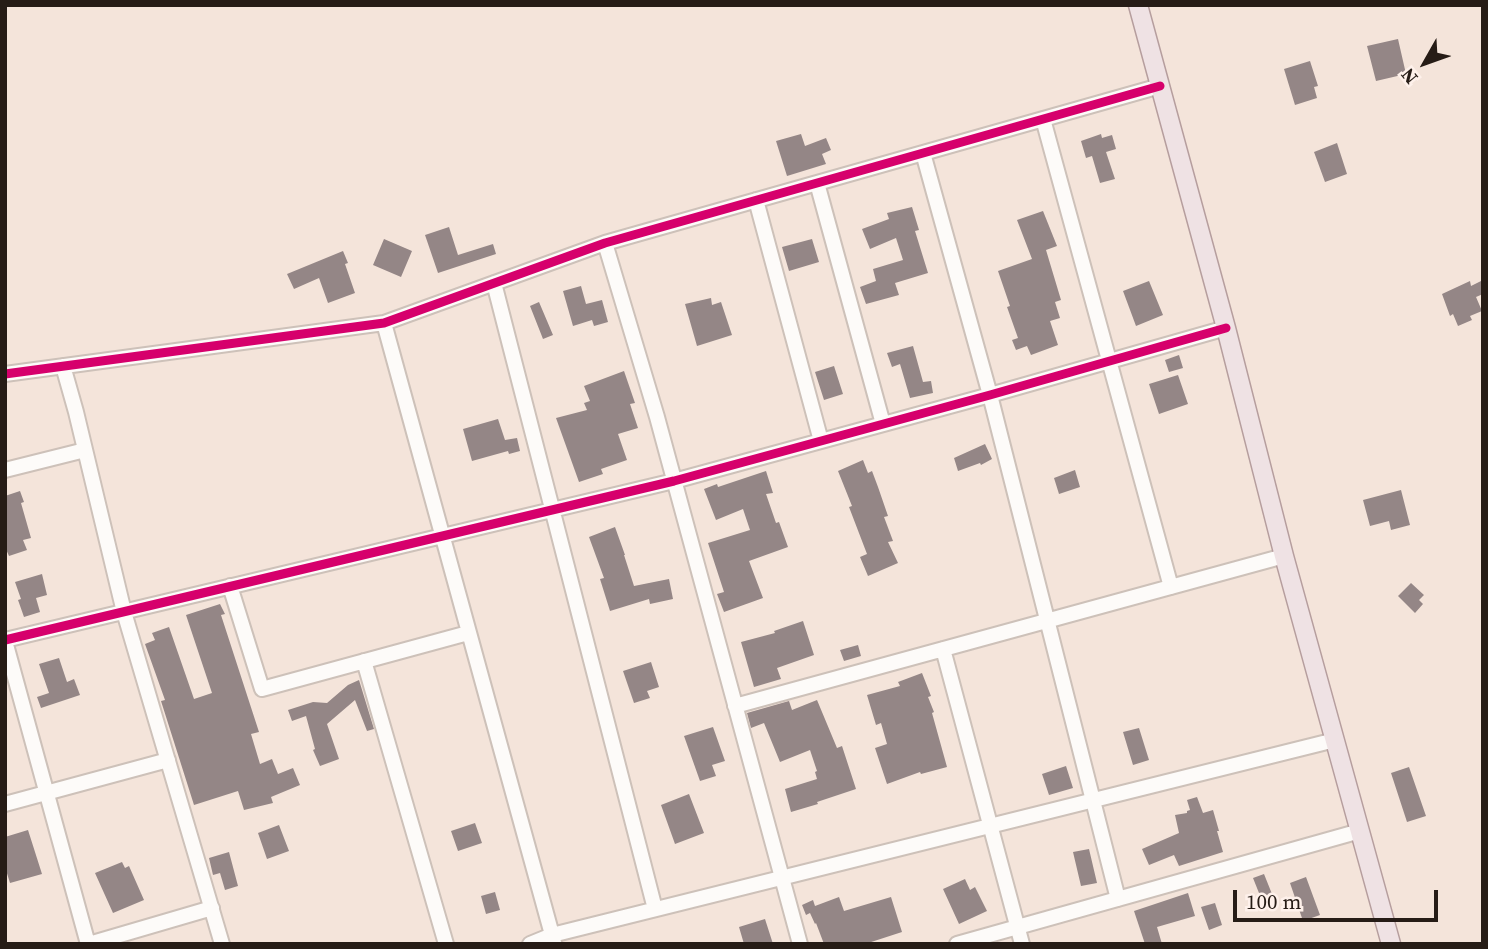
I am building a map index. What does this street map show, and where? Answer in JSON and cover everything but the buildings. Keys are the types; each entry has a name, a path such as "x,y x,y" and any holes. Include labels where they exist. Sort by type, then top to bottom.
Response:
{"main road":[{"path":"1138,5 1226,328 1284,556 1391,944"}],"street":[{"path":"5,374 384,323 605,243 1160,86"},
{"path":"1043,119 1171,587"},
{"path":"923,153 990,395 1118,899"},
{"path":"817,183 883,424"},
{"path":"756,200 821,441"},
{"path":"605,243 674,481 800,944"},
{"path":"494,283 655,909"},
{"path":"384,323 554,939"},
{"path":"212,908 89,944 5,640 674,481 1226,328"},
{"path":"63,366 124,612 222,944"},
{"path":"5,470 85,450"},
{"path":"735,706 1284,556"},
{"path":"230,586 262,689 468,633"},
{"path":"943,649 1022,944"},
{"path":"364,661 446,944"},
{"path":"530,944 655,909 1335,740"},
{"path":"5,804 168,760"},
{"path":"957,944 1360,831"}],"cycle path":[{"path":"5,374 384,323 605,243 1160,86"},
{"path":"5,640 674,481 1226,328"}]}
